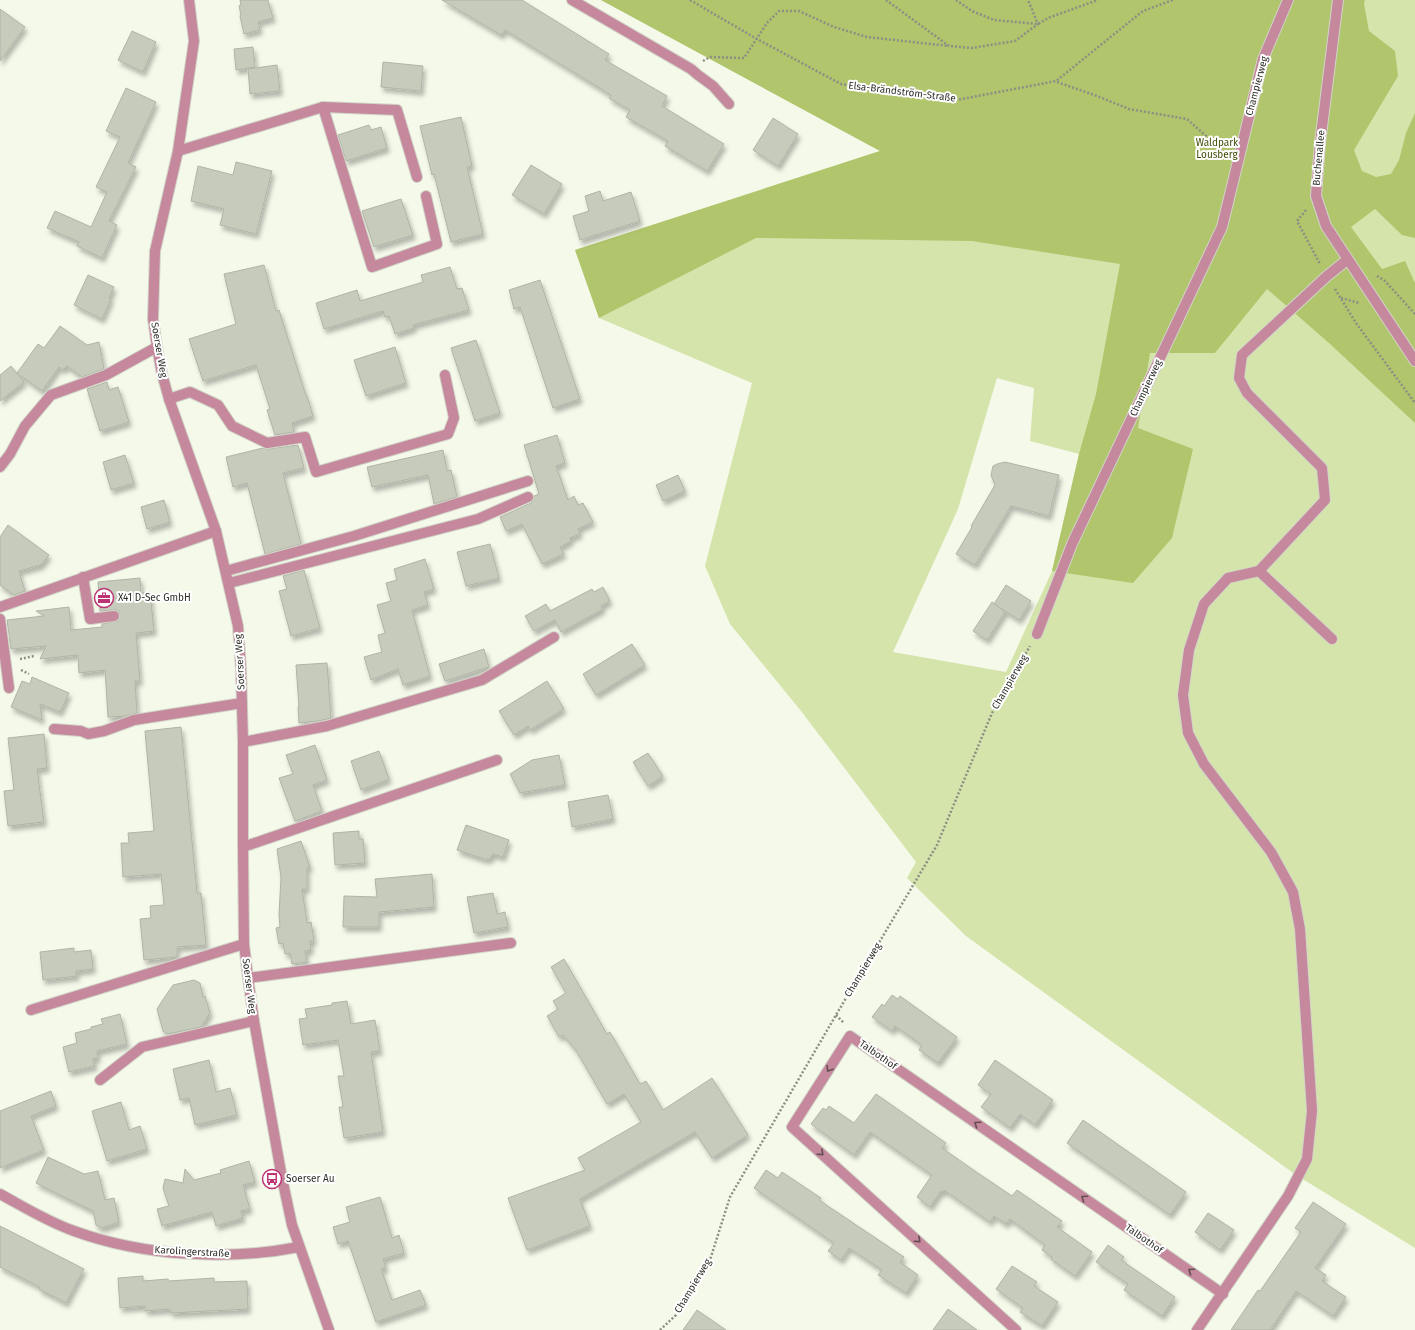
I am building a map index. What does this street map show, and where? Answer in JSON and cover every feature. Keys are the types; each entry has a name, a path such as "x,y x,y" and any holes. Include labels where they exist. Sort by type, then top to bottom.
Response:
{"street":[{"name":"Soerser Weg","path":"189,0 194,41 178,151 155,251 153,319 156,347 170,399 216,531 238,626 243,742 242,847 244,944 248,978 254,1021 282,1178 292,1225 329,1330"},
{"path":"572,0 691,68 713,86 729,104"},
{"name":"Champierweg","path":"1037,634 1072,544 1222,227 1264,59 1288,0"},
{"name":"Buchenallee","path":"1338,0 1320,143 1316,196 1326,226 1415,361"},
{"path":"178,151 323,107 397,110 417,177"},
{"path":"323,107 372,267 437,244 426,196"},
{"path":"1197,1330 1223,1294 1288,1196 1307,1159 1312,1110 1300,929 1293,892 1271,852 1204,764 1188,733 1183,694 1189,650 1204,604 1228,578 1259,571 1325,500 1322,468 1247,393 1238,378 1242,355 1327,276 1347,260"},
{"path":"0,467 10,454 25,426 51,396 106,375 156,347"},
{"path":"170,399 190,392 218,405 232,426 267,442 305,437 316,472 448,434 454,418 445,375"},
{"path":"226,571 354,536 528,481"},
{"path":"229,584 478,519 528,498"},
{"path":"0,606 216,531"},
{"path":"1259,571 1332,639"},
{"path":"83,577 90,619 114,616"},
{"path":"0,619 9,688"},
{"path":"243,742 327,726 482,680 554,637"},
{"path":"54,729 82,731 88,734 104,731 134,720 242,703"},
{"path":"242,847 497,760"},
{"path":"248,978 511,942"},
{"path":"31,1010 244,944"},
{"path":"100,1080 142,1047 254,1021"},
{"name":"Talbothof","path":"1016,1330 792,1127 850,1036 1223,1294"},
{"name":"Karolingerstraße","path":"0,1194 72,1231 106,1242 157,1251 209,1254 255,1254 299,1247"}],"path":[{"name":"Elsa-Brändström-Straße","path":"690,0 757,39 841,84 957,100 1056,82 1144,11 1173,0"},
{"path":"886,0 949,46"},
{"path":"956,0 972,11 994,20 1038,24"},
{"path":"1028,0 1038,24"},
{"path":"691,68 710,57 744,58 767,23 780,11 799,11 834,27 867,37 972,48 1016,41 1038,24 1069,10 1098,0"},
{"path":"1056,82 1129,109 1187,119 1238,164"},
{"path":"1297,221 1327,276 1356,323 1415,403"},
{"name":"Champierweg","path":"660,1330 676,1315 710,1260 730,1197 937,845 992,713 1037,634"}],"green space":[{"path":"601,0 1415,0 1415,1248 1296,1175 966,936 907,878 916,862 801,711 730,624 705,566 752,383 599,318 575,250 880,151","holes":["997,378 1034,388 1030,441 1079,454 1052,571 1006,672 893,652 958,509"]},
{"name":"Waldpark Lousberg","path":"601,0 1365,0 1364,4 1369,31 1395,51 1398,76 1354,150 1362,171 1376,177 1391,174 1399,160 1406,133 1415,113 1415,238 1402,235 1375,209 1351,227 1382,269 1405,261 1415,283 1415,423 1329,343 1267,289 1215,353 1150,353 1138,428 1193,449 1172,538 1133,583 1052,571 1079,454 1096,394 1120,264 972,241 756,238 599,318 575,250 880,151"}],"building":[{"path":"240,0 268,0 273,18 258,22 260,30 244,34 240,16"},
{"path":"442,0 522,0 609,54 605,60 667,96 662,106 724,144 707,171 665,146 668,141 626,117 630,110 609,98 611,95 505,30 501,35"},
{"path":"0,9 25,27 0,61"},
{"path":"132,31 156,42 143,72 118,60"},
{"path":"253,47 255,67 236,70 234,49"},
{"path":"383,62 423,66 421,91 381,87"},
{"path":"277,65 280,91 250,94 248,69"},
{"path":"126,88 156,102 128,163 136,167 109,221 117,225 102,258 77,246 79,242 47,228 55,211 91,227 107,192 96,187 120,137 106,131"},
{"path":"461,117 472,166 467,167 483,234 451,242 420,126"},
{"path":"773,118 798,134 778,166 753,150"},
{"path":"369,125 371,130 381,127 387,148 346,161 338,135"},
{"path":"236,162 272,171 256,234 220,225 224,209 191,201 198,166 233,175"},
{"path":"531,165 562,184 544,214 512,195"},
{"path":"600,191 603,201 631,192 640,221 580,240 573,216 589,211 585,196"},
{"path":"401,199 413,235 374,247 362,211"},
{"path":"264,265 276,311 279,310 313,416 292,423 294,432 275,435 267,410 270,409 256,365 203,381 189,339 236,324 224,274"},
{"path":"450,267 457,289 462,288 469,310 413,325 414,328 395,334 389,316 385,317 383,311 324,329 316,303 357,290 360,301 423,282 421,275"},
{"path":"88,275 114,287 109,298 111,299 102,319 74,305"},
{"path":"540,280 580,399 553,408 520,307 514,309 509,290"},
{"path":"60,326 87,345 99,342 104,369 82,377 67,366 63,370 59,367 42,391 17,373 38,344 44,348"},
{"path":"476,340 500,413 475,421 451,348"},
{"path":"395,347 406,383 366,396 354,360"},
{"path":"11,366 24,382 0,401 0,375"},
{"path":"107,382 109,390 118,387 129,422 100,431 87,389"},
{"path":"557,435 565,463 556,466 568,500 574,496 578,505 583,503 593,522 578,529 580,534 570,538 571,541 560,547 564,554 542,564 522,524 506,531 500,517 531,503 534,496 539,494 524,445"},
{"path":"298,445 304,468 283,473 301,544 265,554 247,483 233,487 226,457 263,448 268,449"},
{"path":"443,450 447,471 451,470 457,497 434,504 428,475 372,487 367,467"},
{"path":"125,455 134,483 111,490 103,462"},
{"path":"1005,462 1059,475 1049,516 1011,506 975,565 956,554 995,485 991,475 993,466"},
{"path":"678,475 685,491 663,501 656,485"},
{"path":"164,500 170,522 147,529 141,507"},
{"path":"8,525 49,555 41,565 19,571 25,591 14,595 0,585 0,537"},
{"path":"490,544 499,578 466,586 457,552"},
{"path":"425,559 434,589 424,592 428,605 412,610 430,676 403,685 398,669 371,680 364,657 382,652 378,635 385,633 377,605 391,601 386,583 397,580 394,569"},
{"path":"304,570 320,628 291,636 279,591 287,589 283,576"},
{"path":"140,578 141,593 150,592 154,631 136,633 140,681 135,681 137,713 126,716 108,717 105,670 79,673 78,655 40,659 46,646 11,649 7,620 44,616 36,611 69,607 71,630 102,627 102,624 118,621 120,616 119,612 116,610 100,611 98,582"},
{"path":"1006,585 1031,601 1019,620 994,604"},
{"path":"603,587 610,601 601,606 603,609 561,632 555,620 534,631 525,616 546,604 550,611 592,589 594,592"},
{"path":"992,602 1005,612 987,640 973,631"},
{"path":"632,644 645,665 596,695 583,674"},
{"path":"484,649 489,667 445,681 439,664"},
{"path":"327,663 331,718 299,723 296,665"},
{"path":"32,677 69,693 60,712 40,704 42,720 11,707 22,681 30,684"},
{"path":"547,681 564,709 530,730 528,726 514,735 499,711"},
{"path":"181,727 197,893 201,893 206,945 177,947 177,957 144,960 140,919 151,918 150,906 164,905 161,874 123,877 121,843 129,843 128,833 154,831 145,731"},
{"path":"44,734 47,768 37,769 44,822 8,826 4,791 14,790 8,738"},
{"path":"315,745 327,780 313,785 322,811 295,821 279,778 293,774 286,755"},
{"path":"379,751 389,779 361,790 351,761"},
{"path":"648,753 663,776 648,786 633,762"},
{"path":"559,755 565,785 520,793 510,774 532,760"},
{"path":"608,795 613,819 572,827 568,802"},
{"path":"466,825 509,840 503,857 493,854 490,859 484,859 457,850"},
{"path":"359,831 359,839 363,839 365,863 335,865 333,833"},
{"path":"301,841 310,867 307,868 307,889 302,889 307,923 311,922 314,941 310,941 311,950 305,951 307,962 292,964 290,953 285,954 283,943 279,944 276,928 280,927 279,915 281,877 277,849"},
{"path":"432,874 434,907 379,912 379,927 343,927 344,896 377,897 375,879"},
{"path":"493,893 497,914 505,912 508,927 474,933 467,897"},
{"path":"74,948 74,952 91,950 93,969 76,971 77,976 43,980 40,952"},
{"path":"564,959 607,1034 610,1032 640,1084 646,1081 663,1110 712,1078 748,1135 712,1158 695,1132 580,1199 590,1226 527,1250 508,1198 585,1170 578,1158 641,1122 624,1094 607,1104 577,1052 563,1035 559,1037 547,1016 558,1009 553,1001 566,993 551,967"},
{"path":"194,980 200,983 203,997 205,996 210,1013 201,1027 168,1034 163,1031 157,1009 173,985"},
{"path":"892,995 898,999 900,996 957,1037 938,1063 919,1050 922,1045 895,1026 892,1031 872,1017 882,1004 884,1006"},
{"path":"347,1001 351,1024 375,1020 380,1051 371,1052 383,1132 344,1138 339,1107 343,1107 338,1076 344,1076 338,1040 303,1045 299,1019 307,1018 305,1009"},
{"path":"120,1014 127,1044 97,1051 98,1058 93,1059 95,1066 69,1072 63,1047 77,1043 75,1033 103,1024 101,1019"},
{"path":"209,1060 216,1092 230,1088 237,1115 195,1125 189,1098 180,1100 173,1069"},
{"path":"995,1060 1053,1100 1035,1125 1020,1114 1010,1128 981,1107 991,1094 978,1085"},
{"path":"51,1091 56,1106 31,1116 44,1150 0,1168 0,1111"},
{"path":"876,1094 946,1143 942,1148 975,1171 1012,1196 1017,1190 1062,1221 1057,1227 1092,1252 1075,1276 1051,1259 1052,1257 1042,1250 1045,1245 1010,1219 1006,1224 994,1216 990,1222 944,1190 943,1193 941,1191 930,1207 917,1197 932,1175 870,1132 854,1155 811,1124 823,1108 826,1110 829,1106 854,1123"},
{"path":"121,1102 129,1130 140,1126 147,1149 107,1161 92,1111"},
{"path":"1083,1120 1186,1192 1170,1215 1067,1143"},
{"path":"48,1157 84,1174 98,1171 105,1200 114,1198 119,1222 102,1228 96,1225 93,1211 36,1183"},
{"path":"249,1161 255,1182 243,1185 250,1209 241,1211 243,1218 216,1226 212,1212 162,1226 157,1209 169,1206 163,1188 165,1179 183,1183 185,1169 194,1180 221,1173 220,1170"},
{"path":"766,1170 778,1178 782,1172 821,1198 819,1200 904,1257 900,1262 918,1275 906,1293 878,1275 882,1270 849,1248 841,1260 828,1251 834,1243 754,1188"},
{"path":"380,1197 392,1238 399,1235 404,1253 383,1259 386,1268 381,1269 392,1300 420,1290 426,1305 376,1322 348,1241 338,1244 333,1227 350,1222 346,1207"},
{"path":"1313,1202 1346,1224 1315,1268 1326,1275 1322,1281 1346,1297 1333,1316 1296,1291 1270,1330 1231,1330 1258,1290 1260,1291 1301,1232 1295,1228"},
{"path":"1208,1213 1234,1230 1220,1250 1195,1232"},
{"path":"0,1226 84,1269 66,1303 39,1289 40,1287 0,1267"},
{"path":"1108,1245 1124,1257 1121,1260 1175,1297 1162,1316 1124,1290 1128,1284 1096,1262"},
{"path":"1012,1266 1037,1282 1034,1286 1058,1302 1042,1326 1020,1312 1023,1308 996,1289"},
{"path":"143,1276 143,1281 214,1278 214,1282 247,1281 248,1309 171,1313 170,1309 145,1311 145,1306 120,1308 118,1278"},
{"path":"948,1309 977,1330 933,1330"},
{"path":"697,1310 726,1330 683,1330"}],"place":[{"name":"X41 D-Sec GmbH","path":"104,598"},
{"name":"Soerser Au","path":"272,1179"}]}
